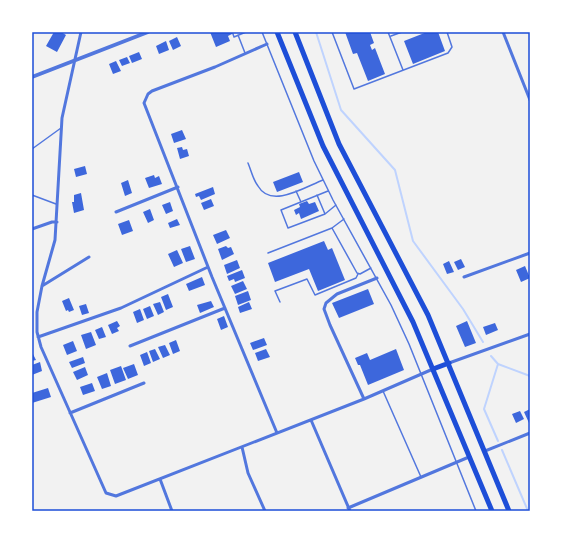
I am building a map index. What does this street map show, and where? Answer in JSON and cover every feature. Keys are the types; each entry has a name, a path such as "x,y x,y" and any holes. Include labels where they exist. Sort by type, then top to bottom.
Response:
{"main road":[{"path":"277,32 323,146 348,198 402,299 492,511"},
{"path":"294,32 340,144 415,286 449,363 509,511"},
{"path":"433,369 449,363"}],"street":[{"path":"81,32 76,60 64,104 61,128 55,240 42,286 36,322 38,337 70,413 107,494 116,496 364,399 433,369"},
{"path":"32,77 148,32"},
{"path":"503,32 530,100"},
{"path":"267,44 246,54 152,91 148,94 145,100 145,106 178,187 208,267 277,433"},
{"path":"116,212 178,187"},
{"path":"32,229 52,222 57,222"},
{"path":"464,277 530,253"},
{"path":"42,286 89,257"},
{"path":"38,337 121,308 208,267"},
{"path":"364,399 324,309 326,303 336,294 377,278"},
{"path":"130,346 225,308"},
{"path":"449,363 530,334"},
{"path":"70,413 144,384"},
{"path":"311,420 349,509 470,457"},
{"path":"485,451 530,433"},
{"path":"242,447 248,473 266,511"},
{"path":"160,479 172,511"}],"lane":[{"path":"232,34 234,37 246,32"},
{"path":"262,32 300,129 328,191 391,305 422,374 476,511"},
{"path":"332,32 354,89 448,53 452,47 446,32"},
{"path":"388,32 403,70"},
{"path":"390,36 402,32"},
{"path":"238,35 246,54"},
{"path":"32,149 61,128"},
{"path":"248,163 258,186 268,196 277,198 323,180"},
{"path":"296,191 301,202"},
{"path":"328,191 281,210 288,228 325,214 336,205"},
{"path":"32,195 58,205"},
{"path":"317,195 325,214"},
{"path":"268,253 332,228 344,219"},
{"path":"332,228 358,274"},
{"path":"280,302 275,291 307,278 315,295 356,278 358,274 371,268"},
{"path":"383,391 421,477"}],"building":[{"path":"54,32 61,32 66,35 57,52 46,46"},
{"path":"210,32 236,32 228,36 230,41 216,47"},
{"path":"345,32 370,32 374,43 370,45 372,50 375,48 385,74 368,81 357,53 353,54"},
{"path":"427,32 438,32 445,51 413,64 404,41"},
{"path":"177,37 181,46 173,50 169,41"},
{"path":"166,41 169,50 159,54 156,46"},
{"path":"139,52 142,59 132,63 129,56"},
{"path":"127,57 130,63 122,66 119,60"},
{"path":"116,61 121,71 113,74 109,64"},
{"path":"182,130 186,139 174,143 171,134"},
{"path":"182,147 183,150 187,149 189,156 180,159 177,148"},
{"path":"85,166 87,174 76,177 74,169"},
{"path":"299,172 303,182 277,192 273,182"},
{"path":"154,175 155,178 159,176 162,184 149,188 145,178"},
{"path":"128,180 132,193 125,196 121,183"},
{"path":"213,187 215,194 201,200 199,196 196,197 195,194"},
{"path":"81,193 84,210 74,213 72,202 74,202 74,195"},
{"path":"211,199 214,206 204,210 201,203"},
{"path":"307,201 309,204 315,202 319,211 301,219 299,213 296,215 294,210 300,207 299,204"},
{"path":"170,202 173,211 166,214 162,205"},
{"path":"150,209 154,220 148,223 143,212"},
{"path":"177,219 180,225 170,228 168,223"},
{"path":"129,220 133,231 122,235 118,224"},
{"path":"226,230 230,238 217,244 213,235"},
{"path":"324,241 328,250 332,248 345,280 318,291 309,269 275,282 268,263"},
{"path":"190,246 195,259 186,262 181,249"},
{"path":"226,246 228,248 231,247 234,254 222,260 218,249"},
{"path":"177,250 183,263 174,267 168,254"},
{"path":"461,259 465,267 458,270 454,262"},
{"path":"237,260 240,268 227,274 224,265"},
{"path":"449,261 454,272 447,274 443,264"},
{"path":"525,266 530,278 521,282 516,270"},
{"path":"242,270 245,278 235,282 234,279 229,281 227,276"},
{"path":"202,277 205,285 189,291 186,284"},
{"path":"243,281 247,289 235,294 231,286"},
{"path":"368,289 374,304 339,318 332,303"},
{"path":"248,291 251,300 238,305 235,296"},
{"path":"168,294 173,307 166,310 161,297"},
{"path":"69,298 74,310 69,312 68,310 66,311 62,301"},
{"path":"211,301 214,307 200,313 197,305"},
{"path":"160,302 164,312 158,315 153,304"},
{"path":"249,302 252,309 240,313 238,307"},
{"path":"86,304 89,313 82,315 79,306"},
{"path":"150,306 154,316 147,319 143,309"},
{"path":"140,309 144,320 137,323 133,312"},
{"path":"224,316 228,327 221,330 217,319"},
{"path":"117,321 120,326 117,328 119,331 112,334 108,325"},
{"path":"467,321 476,343 465,347 456,326"},
{"path":"495,323 498,330 486,335 483,327"},
{"path":"102,327 106,337 99,339 95,330"},
{"path":"91,332 96,345 86,349 81,335"},
{"path":"264,338 267,345 253,350 250,343"},
{"path":"176,340 180,351 173,354 169,343"},
{"path":"73,341 77,351 67,355 63,345"},
{"path":"165,345 170,355 163,358 158,347"},
{"path":"155,349 160,359 153,362 149,351"},
{"path":"266,349 270,357 258,361 255,353"},
{"path":"396,349 404,370 368,385 360,365 358,365 355,358 367,353 370,360"},
{"path":"147,352 151,363 144,366 140,355"},
{"path":"33,354 36,360 32,361 32,355"},
{"path":"83,357 85,363 72,368 69,362"},
{"path":"40,362 42,371 32,375 32,365"},
{"path":"134,364 138,375 128,379 123,368"},
{"path":"121,366 126,380 115,384 110,370"},
{"path":"85,367 88,375 77,380 73,372"},
{"path":"107,373 111,386 102,389 97,377"},
{"path":"92,383 95,391 83,395 80,387"},
{"path":"48,388 51,397 32,403 32,393"},
{"path":"530,409 530,423 529,423 524,412"},
{"path":"520,411 524,419 516,423 512,414"}],"waterway":[{"path":"316,32 341,110 395,170 413,241 463,309 483,342"},
{"path":"491,356 498,364 530,376"},
{"path":"498,364 484,409 498,441"},
{"path":"502,450 528,511"}]}
